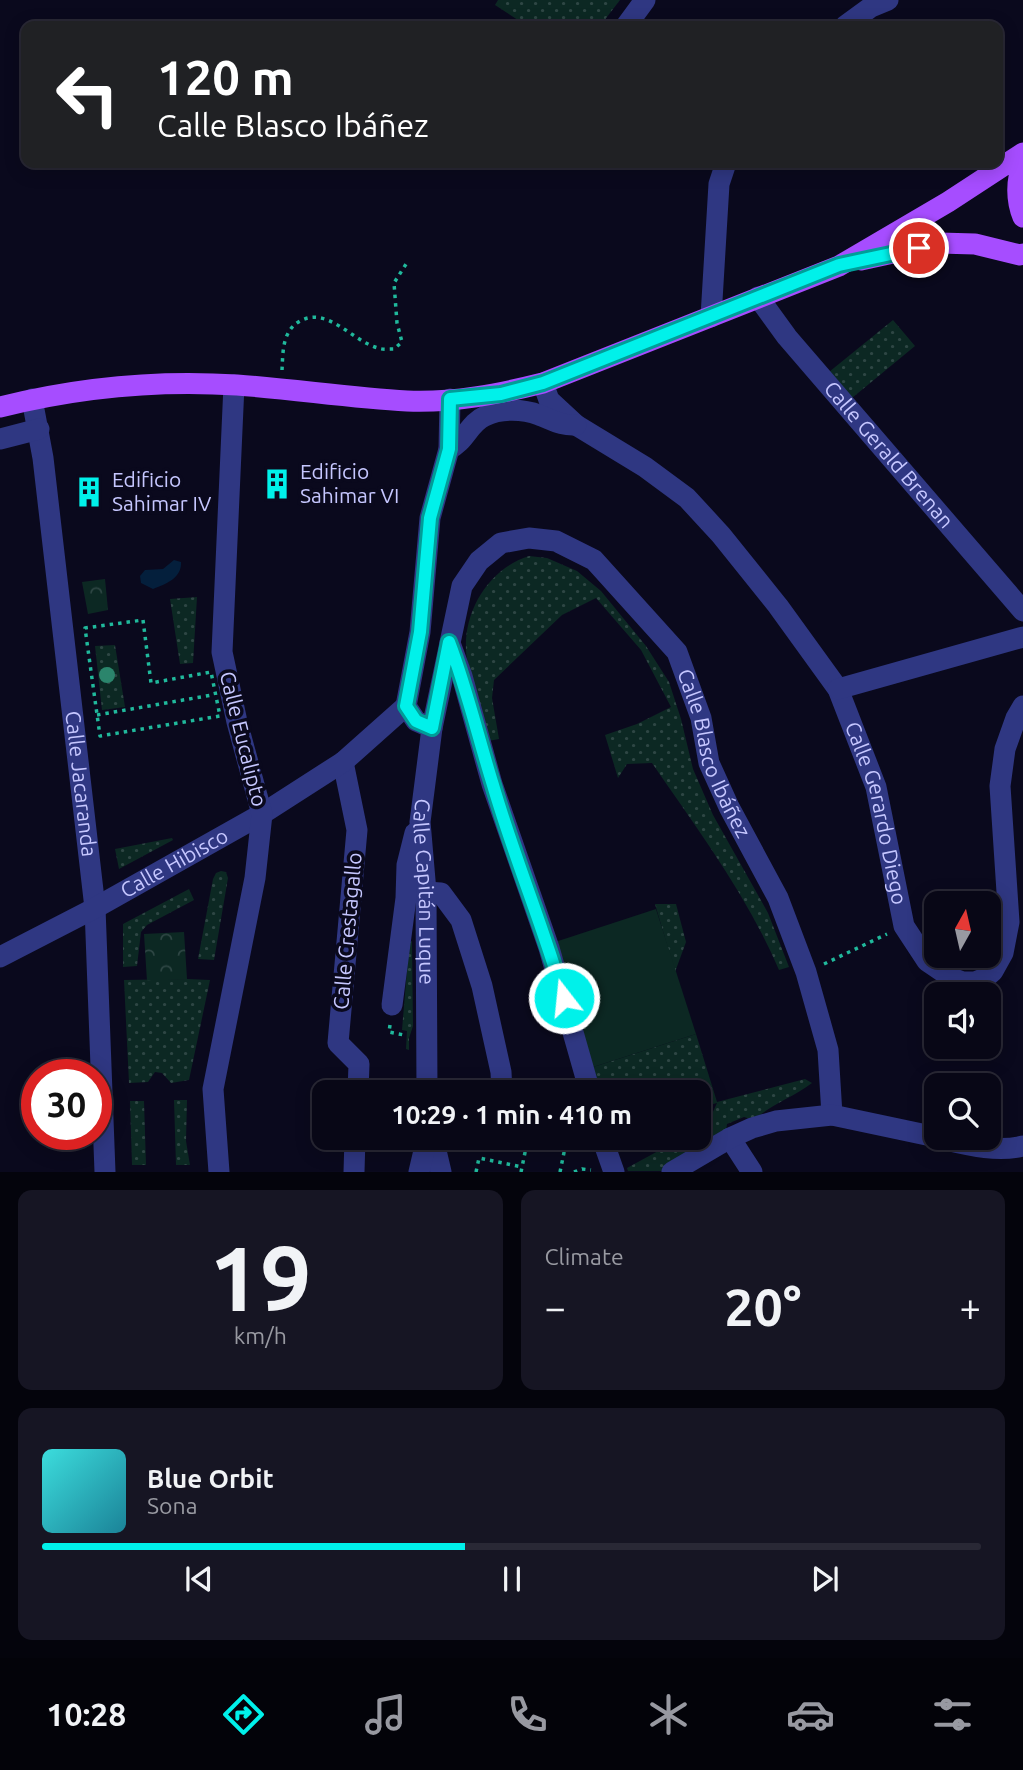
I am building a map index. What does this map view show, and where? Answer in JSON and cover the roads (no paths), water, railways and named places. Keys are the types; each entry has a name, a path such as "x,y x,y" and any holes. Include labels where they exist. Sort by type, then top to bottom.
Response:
{"main road":[{"path":"1003,166 1023,153"},
{"path":"1023,164 1018,187 1019,208 1023,217"},
{"path":"0,407 32,399 135,386 234,385 409,401 501,394 543,383 839,265 948,202 1000,168"},
{"path":"839,265 939,243 975,244 1022,255"}],"street":[{"path":"630,21 645,0"},
{"path":"852,21 871,6 888,0"},
{"path":"711,317 719,184 724,168"},
{"name":"Calle Gerald Brenan","path":"758,297 787,337 1023,611"},
{"name":"Calle Gerardo Diego","path":"543,383 550,400 576,425 645,467 687,498 721,535 778,606 838,689 876,787 904,926 927,961 963,982 975,982 985,978 1003,953 1009,922 1000,786 1005,750 1023,706"},
{"name":"Calle Eucalipto","path":"219,1171 213,1089 255,878 262,814 237,722 222,652 234,385"},
{"name":"Calle Jacaranda","path":"32,399 39,429 95,908 105,1171"},
{"path":"432,728 416,721 406,706 420,632 430,518 449,449 450,399"},
{"name":"Calle Gerardo Diego","path":"449,449 458,445 471,427 484,416 515,410 538,414 563,426 576,425"},
{"path":"0,439 39,429"},
{"name":"Calle Blasco Ibáñez","path":"432,728 462,586 479,561 501,543 529,538 556,541 594,560 677,652 701,718 709,763 729,807 778,898 806,972 828,1050 832,1115"},
{"path":"838,689 1023,637"},
{"path":"449,642 462,676 492,784 550,948 587,1080"},
{"name":"Calle Hibisco","path":"0,957 95,908 262,814 343,762 406,706"},
{"name":"Calle Capitán Luque","path":"427,1080 426,892 420,822 432,728"},
{"name":"Calle Crestagallo","path":"343,762 357,830 338,1043 359,1064 358,1080"},
{"path":"392,1005 406,898 407,865 420,822"},
{"path":"426,892 441,893 461,920 482,986 501,1080"},
{"path":"810,1072 830,1084"},
{"path":"672,1171 730,1138 776,1121 832,1115 924,1134"},
{"path":"730,1138 752,1171"},
{"path":"1001,1147 1023,1146"},
{"path":"354,1171 355,1150"},
{"path":"419,1171 424,1150"},
{"path":"436,1150 441,1171"},
{"path":"606,1150 614,1171"}],"water":[{"path":"174,560 181,562 181,568 172,580 153,589 141,583 140,576 145,570 163,569"}],"place":[{"name":"Edificio Sahimar VI","path":"277,484"},
{"name":"Edificio Sahimar IV","path":"89,492"}]}
